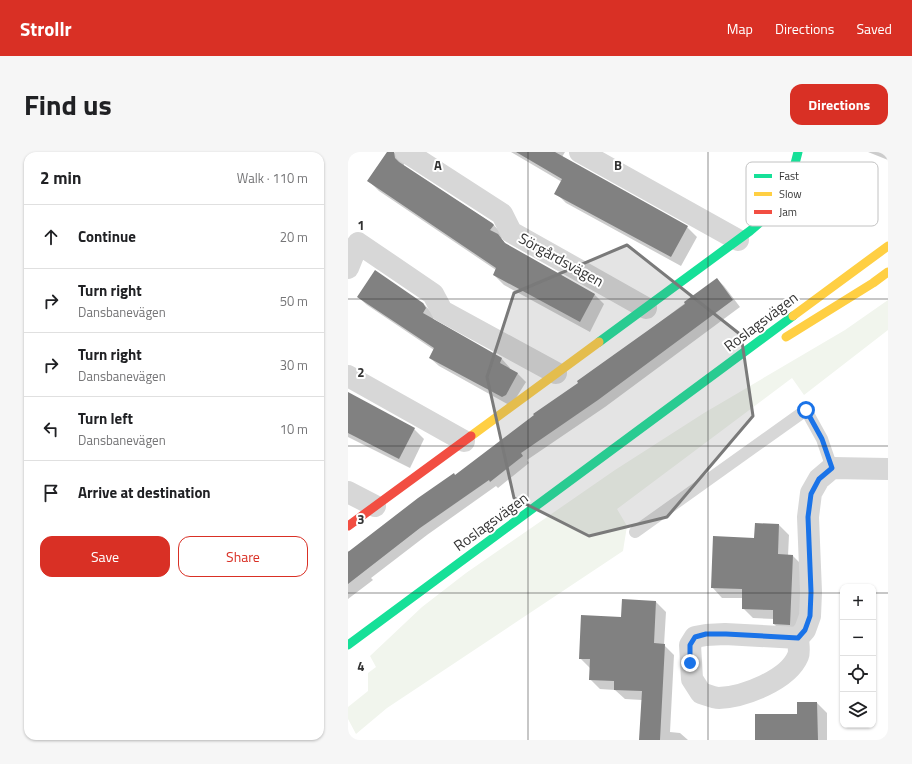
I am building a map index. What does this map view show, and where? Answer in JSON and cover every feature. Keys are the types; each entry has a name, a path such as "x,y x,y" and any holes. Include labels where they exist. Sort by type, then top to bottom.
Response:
{"main road":[{"path":"795,162 798,152"},
{"path":"348,526 646,308 755,226"},
{"name":"Roslagsvägen","path":"348,645 888,246"},
{"name":"Roslagsvägen","path":"779,342 888,274"},
{"name":"Roslagsvägen","path":"651,421 745,362"}],"street":[{"name":"Sörgårdsvägen","path":"406,152 502,214 511,232 646,308"},
{"path":"580,152 738,240"},
{"path":"348,268 358,243 433,294 442,311 556,373"},
{"path":"348,376 464,440"},
{"path":"798,638 726,634 706,634 695,637 690,645 692,679 701,694 718,698 734,696 758,688 780,677 790,667 798,655 798,638 805,630 810,616 811,592 808,517 811,494 819,479 832,468 888,469"},
{"path":"348,492 375,506"}],"lane":[{"path":"635,532 806,410 822,439 832,468"}],"highlighted area":[{"path":"627,245 741,335 753,416 667,517 589,536 514,498 487,377 514,293"}],"shaded area":[{"path":"888,300 888,330 804,395 792,378 617,509 627,526 623,551 387,708 356,734 348,719 348,707 368,691 368,673 376,667 370,656 422,607 466,573 615,470 704,413 845,330"}],"building":[{"path":"387,152 394,152 395,158 399,162 492,223 494,225 490,230 498,234 505,243 595,294 580,322 493,275 496,268 367,181"},
{"path":"516,152 555,152 688,226 671,257 554,194 562,179"},
{"path":"375,270 423,303 426,308 423,313 502,358 500,363 518,373 506,395 502,397 429,358 434,348 357,297"},
{"path":"717,278 733,300 598,400 521,453 523,456 490,482 489,480 420,528 348,584 348,552 418,498 454,473 455,475 534,415 533,414 578,383 577,381 685,304 684,302"},
{"path":"348,392 415,428 399,459 348,433"},
{"path":"755,523 779,524 778,554 793,555 790,625 773,624 773,610 742,609 742,589 711,588 713,536 754,538"},
{"path":"622,599 656,601 654,643 665,644 660,740 639,740 642,691 614,690 614,681 589,680 590,659 579,659 581,615 621,617"},
{"path":"797,702 817,702 818,740 755,740 755,714 797,714"}],"traffic: fast":[{"path":"795,162 798,152"},
{"path":"599,342 755,226"},
{"path":"348,645 793,316"}],"traffic: slow":[{"path":"793,316 888,246"},
{"path":"786,337 873,283 888,272"},
{"path":"471,436 599,342"}],"traffic: jam":[{"path":"348,526 471,436"}],"route":[{"path":"690,663 690,645 695,637 706,634 726,634 798,638 805,630 810,616 811,592 808,517 811,494 819,479 832,468 822,439 806,410"}]}
